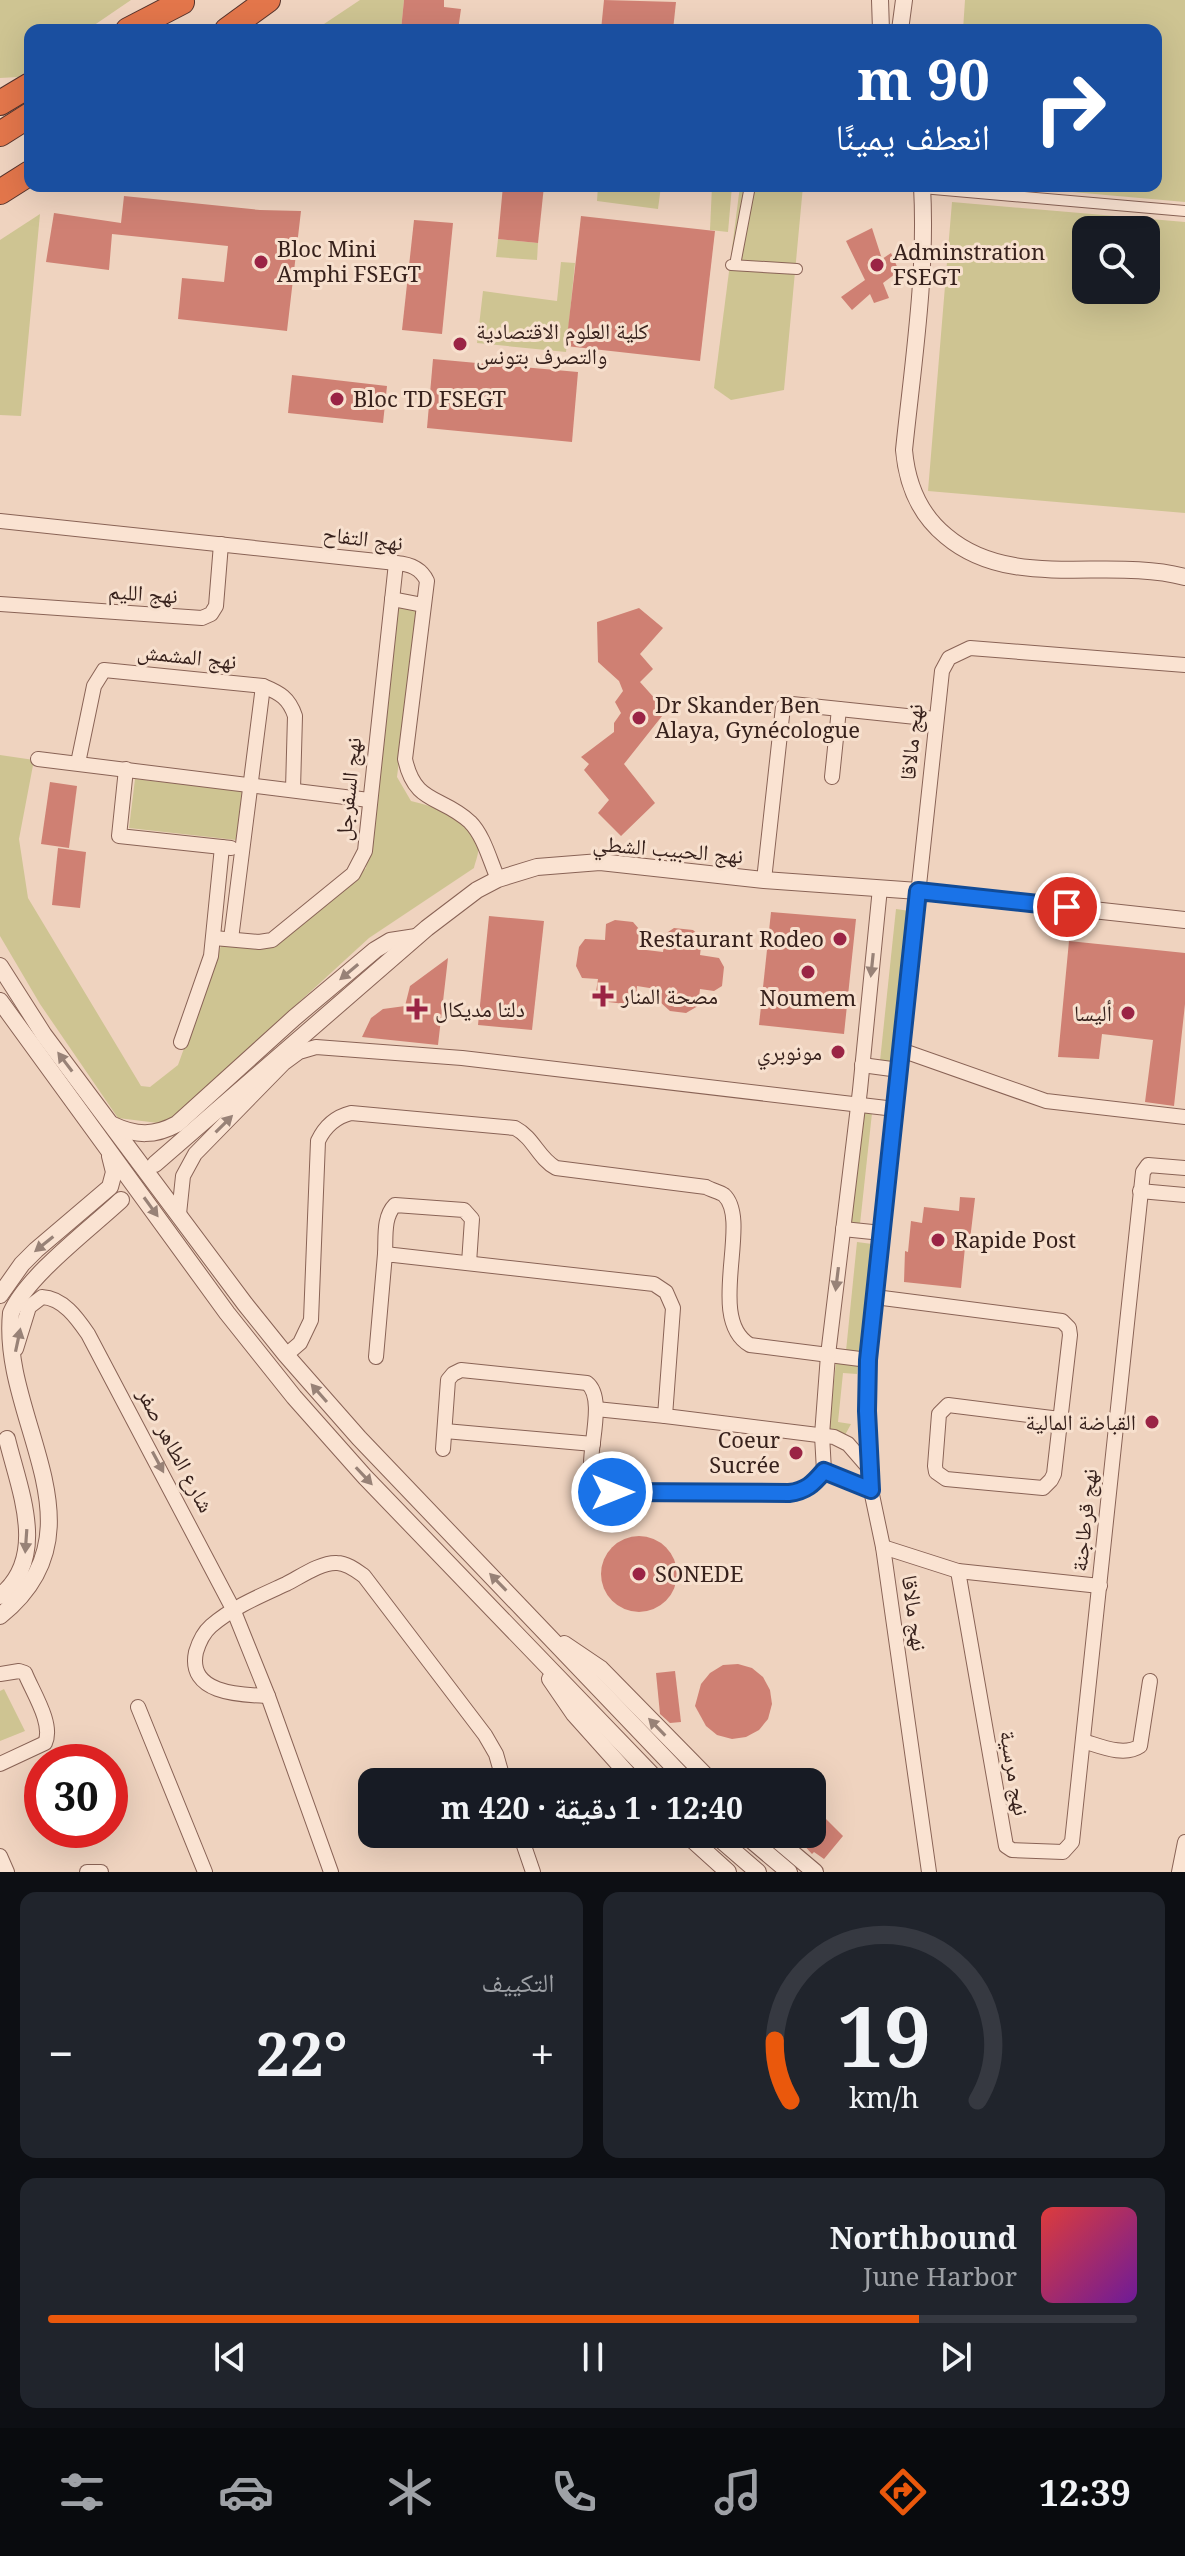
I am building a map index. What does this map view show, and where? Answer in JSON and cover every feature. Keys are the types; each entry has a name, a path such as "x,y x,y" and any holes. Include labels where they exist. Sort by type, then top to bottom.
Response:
{"highway":[{"path":"235,24 268,0"},
{"path":"140,24 184,1"},
{"path":"158,24 184,1"},
{"path":"0,103 24,89"},
{"path":"0,134 24,119"},
{"path":"0,172 24,157"},
{"path":"0,192 24,177"}],"street":[{"path":"880,0 881,24"},
{"path":"901,24 904,0"},
{"path":"749,192 732,265 797,269"},
{"path":"922,192 920,293 904,450 906,472 922,510 957,546 977,557 1036,569 1118,569 1185,577"},
{"path":"977,192 1185,211"},
{"name":"نهج التفاح","path":"0,521 410,564 427,581 405,759 408,774 415,787 471,823 498,879"},
{"name":"نهج الليم","path":"0,604 202,618 211,614 216,606 221,544"},
{"name":"نهج السفرجل","path":"214,938 259,942 272,940 353,874 365,851 396,563"},
{"path":"392,599 423,605"},
{"name":"نهج مالاقا","path":"929,1872 883,1547 871,1490 868,1360 942,671 949,658 970,648 1185,665"},
{"name":"نهج المشمش","path":"78,763 94,686 104,670 263,686 231,939"},
{"path":"263,686 284,695 292,705 295,716 293,789"},
{"path":"764,880 782,709 792,704 935,719"},
{"path":"832,777 839,709"},
{"path":"38,759 369,800"},
{"path":"126,769 119,836 243,850"},
{"path":"181,1042 202,987 214,938 222,847"},
{"name":"نهج الحبيب الشطي","path":"155,1164 416,937 477,890 498,879 537,867 600,862 764,880 918,891 1185,920"},
{"path":"443,1449 448,1380 461,1370 587,1383 596,1394 591,1468 595,1485 612,1492 789,1493 811,1486 824,1471 822,1435 828,1355 880,888"},
{"path":"112,1125 146,1135 177,1124 375,950 390,941 416,937"},
{"path":"0,966 44,1035 286,1355 359,1438 675,1768"},
{"path":"0,1001 227,1313 294,1397 365,1477 645,1768"},
{"path":"179,1214 183,1176 195,1154 284,1063 299,1052 316,1047 462,1058 895,1109"},
{"path":"901,1050 1046,1101 1185,1117"},
{"path":"862,1065 899,1070"},
{"path":"286,1355 300,1343 311,1320 318,1141 324,1129 340,1116 351,1113 515,1128 526,1134 548,1163 556,1168 706,1187 723,1195 732,1210 730,1310 735,1333 750,1345 868,1360"},
{"path":"0,1295 36,1250 110,1187 114,1165 105,1143"},
{"path":"1185,1168 1148,1165 1143,1172 1140,1191 1185,1195"},
{"name":"نهج قرطاجنة","path":"883,1547 958,1571 1100,1586 1140,1191"},
{"path":"0,1616 20,1599 35,1577 43,1552 42,1526 3,1386 1,1347 10,1314 27,1286 121,1200"},
{"path":"376,1357 387,1218 395,1205 464,1210 472,1219 469,1263"},
{"path":"843,1229 882,1233"},
{"path":"385,1254 654,1284 666,1292 673,1308 665,1416"},
{"name":"شارع الطاهر صفر","path":"42,1526 43,1495 16,1395 15,1367 18,1339 29,1307 36,1299 48,1297 64,1305 88,1334 233,1609 268,1696 331,1872"},
{"path":"875,1297 1067,1324 1070,1335 1054,1474 1051,1480 1043,1488 946,1479 936,1472 939,1414 948,1405 1060,1419"},
{"path":"596,1409 822,1435 848,1444 869,1468"},
{"path":"0,1596 20,1571 27,1548 27,1523 1,1427"},
{"path":"445,1431 593,1444"},
{"path":"824,1471 871,1490"},
{"path":"268,1696 234,1694 216,1689 202,1680 195,1659 199,1642 208,1628 233,1609 320,1567 337,1563 353,1568 364,1576 485,1735 500,1768"},
{"name":"نهج مرسية","path":"958,1571 1004,1839 1012,1850 1063,1852 1071,1844 1100,1586"},
{"path":"552,1638 601,1669 698,1768"},
{"path":"538,1657 574,1714 622,1768"},
{"path":"0,1674 25,1673 49,1736 45,1743 0,1764"},
{"path":"1083,1741 1125,1752 1140,1746 1150,1681"},
{"path":"138,1707 205,1872"},
{"path":"1179,1872 1185,1842"},
{"path":"525,1848 533,1872"},
{"path":"701,1848 728,1872"},
{"path":"730,1848 758,1872"},
{"path":"761,1848 789,1872"},
{"path":"787,1848 815,1872"},
{"path":"0,1856 7,1872"},
{"path":"87,1872 101,1872"}],"shaded area":[{"path":"0,0 131,0 96,24 24,24 24,73 18,77 0,78"},
{"path":"360,0 404,0 402,24 324,24"},
{"path":"965,0 1185,0 1185,202 1072,192 1162,192 1162,24 963,24"},
{"path":"598,192 660,192 658,209 597,201"},
{"path":"712,192 731,192 728,232 710,230"},
{"path":"739,192 802,192 784,390 731,400 714,388"},
{"path":"952,202 1115,216 1072,216 1072,304 1160,304 1160,220 1185,222 1185,513 928,491"},
{"path":"40,214 21,416 0,415 0,240"},
{"path":"498,239 538,243 537,260 496,257"},
{"path":"561,262 575,263 566,352 477,343 483,291 557,301"},
{"path":"396,606 418,610 397,777 411,801 442,811 469,829 478,848 474,868 369,938 166,1124 118,1118 40,1004 0,936 0,755 34,760 19,839 28,898 141,1086 150,1087 178,1065 222,943 272,947 366,868"},
{"path":"135,779 242,791 236,840 129,828"},
{"path":"896,909 910,911 892,1063 880,1061"},
{"path":"864,1112 872,1113 860,1224 851,1223"},
{"path":"857,1242 872,1244 860,1353 846,1351"},
{"path":"836,1363 858,1365 857,1374 843,1373 838,1422 851,1424 845,1435 831,1434 829,1425"},
{"path":"4,1689 25,1731 0,1741 0,1691"}],"building":[{"path":"404,0 444,0 444,7 461,9 459,24 402,24"},
{"path":"604,0 676,2 674,24 602,24"},
{"path":"502,192 543,192 538,243 498,239"},
{"name":"Bloc Mini Amphi FSEGT","path":"124,196 260,210 301,211 287,331 178,319 182,278 224,282 228,246 112,234 109,270 46,262 54,213 121,223"},
{"path":"581,216 715,231 700,361 566,346"},
{"path":"414,220 453,223 442,334 402,330"},
{"name":"Adminstration FSEGT","path":"872,228 882,259 891,253 899,271 883,283 889,298 874,303 870,294 852,310 841,297 865,280 846,241"},
{"path":"433,359 578,372 572,442 427,428"},
{"name":"Bloc TD FSEGT","path":"292,375 387,386 383,423 288,413"},
{"name":"Dr Skander Ben Alaya, Gynécologue","path":"639,608 663,628 640,654 653,669 640,682 666,711 624,764 655,803 621,836 598,813 609,800 584,770 589,764 581,757 614,732 614,723 621,713 615,702 623,691 619,681 598,662 597,622"},
{"path":"50,782 77,786 69,848 41,844"},
{"path":"58,848 86,852 80,908 52,905"},
{"name":"Noumem","path":"771,912 856,919 844,1034 759,1025"},
{"path":"489,916 544,921 532,1030 478,1025"},
{"name":"مصحة المنار","path":"615,920 633,922 639,929 638,949 663,952 665,934 674,928 693,930 702,938 700,955 719,958 724,967 722,986 714,991 700,989 698,1006 686,1013 670,1011 660,1002 662,990 637,986 636,997 625,1004 608,1002 596,992 598,979 582,978 576,966 579,947 585,939 605,940 606,924"},
{"path":"1069,941 1185,953 1185,1004 1174,1106 1145,1102 1153,1040 1102,1034 1099,1059 1058,1057"},
{"path":"448,958 438,1045 362,1037 371,1018 383,1009 405,1006 410,986"},
{"path":"960,1197 975,1198 961,1288 904,1282 905,1251 908,1252 911,1221 922,1223 924,1207 959,1211"},
{"name":"SONEDE","path":"632,1536 646,1536 660,1542 671,1553 677,1574 674,1589 666,1601 646,1612 632,1612 618,1606 607,1595 601,1581 601,1567 607,1553 618,1542"},
{"path":"738,1664 752,1668 763,1677 770,1690 772,1704 768,1719 759,1730 746,1737 732,1739 717,1735 706,1726 695,1706 701,1684 710,1673 723,1665"},
{"path":"675,1671 681,1722 670,1723 660,1714 656,1673"},
{"path":"826,1819 843,1836 824,1859 814,1852 812,1854 806,1848 826,1848"}],"place":[{"name":"Bloc Mini Amphi FSEGT","path":"261,262"},
{"name":"Adminstration FSEGT","path":"877,265"},
{"name":"كلية العلوم الاقتصادية والتصرف بتونس","path":"460,344"},
{"name":"Bloc TD FSEGT","path":"337,399"},
{"name":"Dr Skander Ben Alaya, Gynécologue","path":"639,718"},
{"name":"Restaurant Rodeo","path":"840,939"},
{"name":"Noumem","path":"808,972"},
{"name":"مصحة المنار","path":"603,996"},
{"name":"دلتا مديكال","path":"417,1009"},
{"name":"أليسا","path":"1128,1013"},
{"name":"مونوبري","path":"838,1052"},
{"name":"Rapide Post","path":"938,1240"},
{"name":"القباضة المالية","path":"1152,1422"},
{"name":"Coeur Sucrée","path":"796,1453"},
{"name":"SONEDE","path":"639,1574"}],"route":[{"path":"612,1492 789,1493 811,1486 824,1471 871,1490 868,1360 918,891 1067,907"}]}
